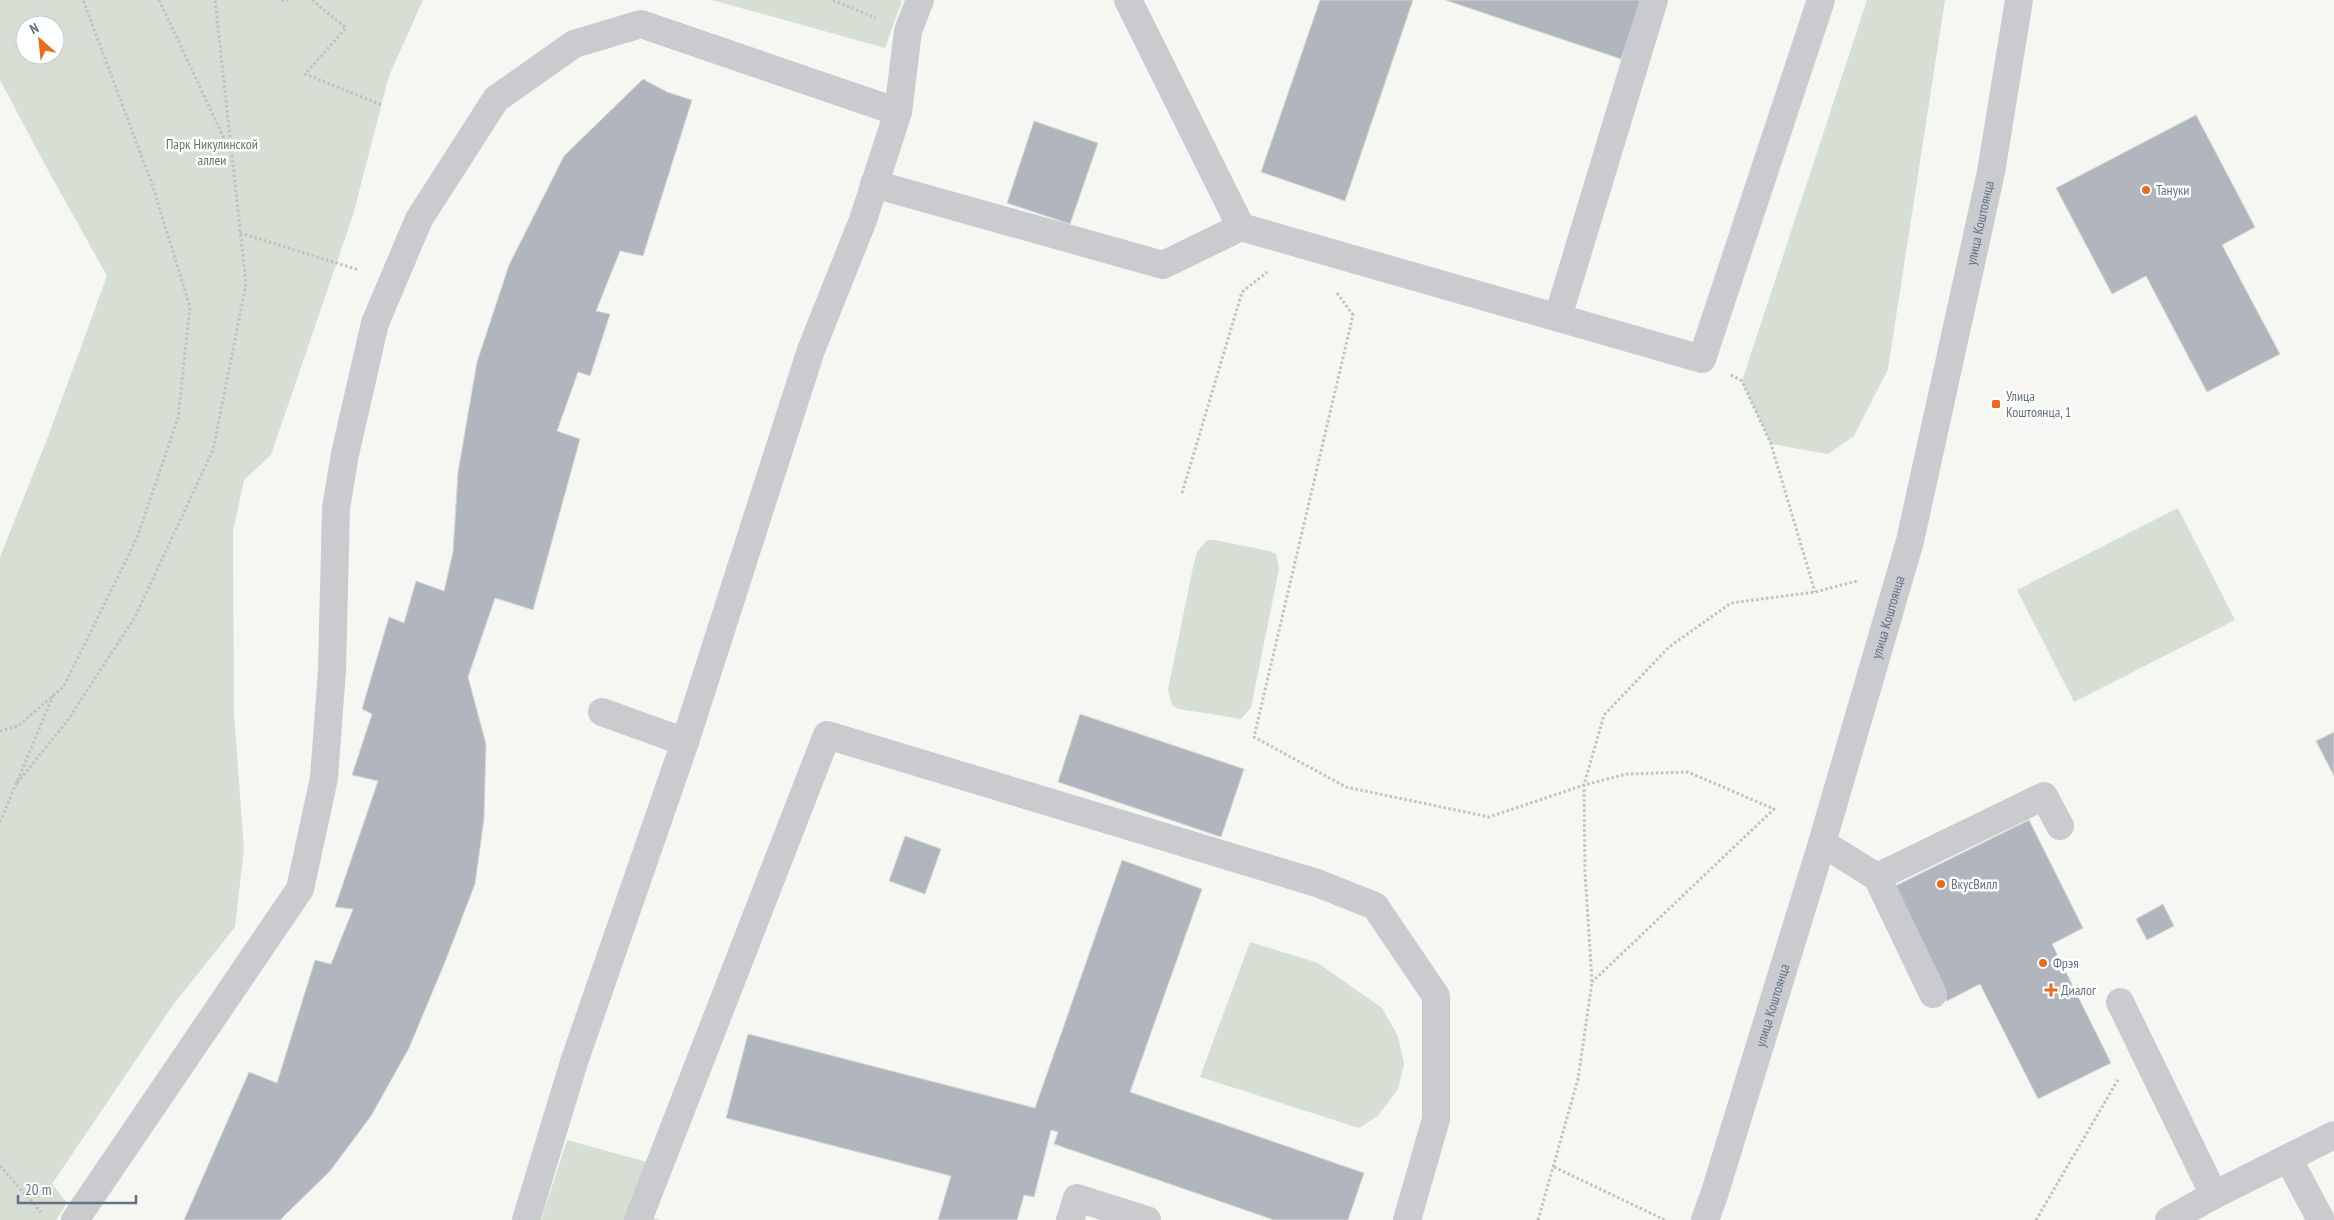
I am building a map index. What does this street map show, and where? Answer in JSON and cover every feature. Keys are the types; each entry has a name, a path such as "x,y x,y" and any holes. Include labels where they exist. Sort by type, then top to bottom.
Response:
{"street":[{"path":"526,1220 574,1062 685,742 811,350 863,220 898,112 908,31 920,0"},
{"path":"1128,0 1241,227"},
{"path":"1558,317 1654,0"},
{"path":"874,184 1163,265 1241,227 1702,359 1821,0"},
{"name":"улица Коштоянца","path":"1705,1220 1822,843 1910,541 1991,172 2019,0"},
{"path":"75,1220 300,889 324,778 332,670 336,508 345,454 375,323 420,219 496,99 574,44 641,24 898,112"},
{"path":"602,712 685,742"},
{"path":"638,1220 827,735 1317,883 1375,906 1436,996 1436,1120 1407,1220"},
{"path":"1877,877 2044,796 2060,826"},
{"path":"1822,843 1877,877 1933,994"},
{"path":"2120,1002 2214,1196"},
{"path":"2169,1220 2334,1135"},
{"path":"2288,1158 2321,1220"},
{"path":"1070,1220 1077,1198 1147,1220"}],"path":[{"path":"0,731 18,726 64,686 140,529 178,418 190,307 152,184 83,0"},
{"path":"159,0 232,155"},
{"path":"17,783 68,720 135,618 213,450 246,284 214,0"},
{"path":"281,0 290,0"},
{"path":"312,0 346,28 305,74 382,105"},
{"path":"833,0 908,31"},
{"path":"240,234 394,280"},
{"path":"1182,493 1242,292 1265,272 1274,275"},
{"path":"1330,291 1339,294 1353,315 1254,737 1346,787 1489,817 1584,785 1626,774 1688,772 1774,809 1592,982"},
{"path":"1702,359 1742,381 1771,444 1815,592"},
{"path":"1538,1220 1578,1079 1592,982 1585,872 1584,785 1604,716 1669,647 1731,603 1815,592 1857,581"},
{"path":"0,822 54,694"},
{"path":"2036,1220 2140,1044"},
{"path":"0,1166 46,1218"},
{"path":"1554,1166 1665,1220"}],"green space":[{"name":"Парк Никулинской аллеи","path":"0,0 423,0 389,76 353,215 271,455 244,480 233,531 234,713 244,849 235,927 173,1005 52,1184 67,1203 56,1220 0,1220 0,557 49,434 107,276 0,80"},
{"path":"712,0 898,0 902,1 885,48"},
{"path":"1867,0 1945,0 1888,369 1854,436 1828,454 1771,444 1742,381"},
{"path":"2178,508 2235,620 2074,702 2017,590"},
{"path":"1207,540 1269,551 1276,554 1279,569 1251,708 1241,719 1179,709 1172,705 1168,690 1193,567 1197,552"},
{"path":"1250,942 1318,963 1382,1008 1398,1036 1404,1064 1398,1089 1378,1116 1359,1128 1200,1077"},
{"path":"567,1140 658,1165 640,1214 661,1220 541,1220"}],"building":[{"path":"1320,0 1413,0 1345,201 1261,172"},
{"path":"1445,0 1641,0 1621,59"},
{"path":"643,79 667,92 692,100 643,256 620,251 596,311 610,314 590,376 578,372 557,431 580,439 533,610 495,598 468,677 486,744 484,819 475,884 445,962 409,1048 371,1116 330,1171 280,1220 184,1220 249,1072 277,1083 315,960 331,964 353,909 335,907 378,781 352,775 372,714 362,709 389,617 404,623 416,581 444,591 453,552 458,472 477,362 509,265 564,156"},
{"path":"2196,115 2255,227 2222,245 2280,354 2207,392 2146,276 2112,294 2056,188"},
{"path":"1034,121 1098,143 1070,224 1007,203"},
{"path":"1080,714 1244,769 1221,837 1058,782"},
{"path":"2334,732 2334,776 2316,741"},
{"path":"2029,820 2083,928 2052,944 2111,1063 2038,1099 1980,984 1947,1001 1891,888"},
{"path":"905,836 941,849 925,894 889,881"},
{"path":"1122,860 1202,889 1130,1092 1364,1173 1348,1220 1274,1220 1054,1144 1058,1132 1051,1130 1034,1197 1024,1195 1017,1220 938,1220 951,1176 726,1118 748,1034 1035,1108"},
{"path":"2163,904 2174,926 2147,940 2136,919"}],"place":[{"name":"Тануки","path":"2146,190"},
{"name":"Улица Коштоянца, 1","path":"1996,404"},
{"name":"ВкусВилл","path":"1941,884"},
{"name":"Фрэя","path":"2043,963"},
{"name":"Диалог","path":"2051,990"}]}
